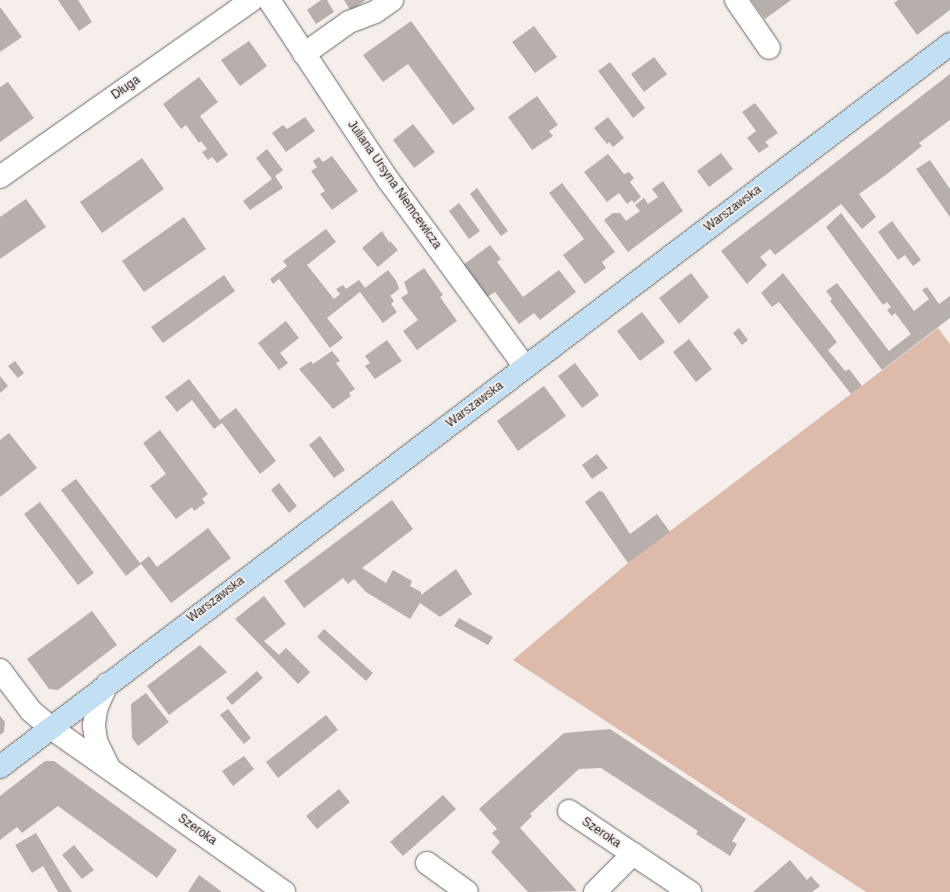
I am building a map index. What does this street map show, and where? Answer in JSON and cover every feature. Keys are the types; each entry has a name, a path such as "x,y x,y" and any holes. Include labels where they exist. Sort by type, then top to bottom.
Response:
{"main road":[{"name":"Warszawska","path":"0,767 524,366 950,44"}],"street":[{"name":"Długa","path":"0,177 252,0"},
{"name":"Juliana Ursyna Niemcewicza","path":"269,0 389,181 524,366"},
{"path":"304,54 349,22 375,12 392,0"},
{"path":"736,0 769,48"},
{"name":"Szeroka","path":"0,670 31,711 51,728 284,892"},
{"name":"Szeroka","path":"107,684 96,709 94,726 96,741 109,769"},
{"name":"Szeroka","path":"569,811 690,892"},
{"name":"Szeroka","path":"604,889 633,854"},
{"path":"427,863 467,892"}],"shaded area":[{"path":"938,328 950,344 950,892 866,892 513,660 628,563"}],"building":[{"path":"58,0 78,0 92,22 79,31"},
{"path":"321,0 327,0 334,12 316,24 307,10"},
{"path":"344,0 366,0 351,11"},
{"path":"751,0 791,0 765,19"},
{"path":"898,0 950,0 950,10 917,35 894,3"},
{"path":"0,7 22,37 0,52"},
{"path":"411,21 475,109 453,125 408,64 383,82 363,55"},
{"path":"534,26 557,57 535,73 512,42"},
{"path":"249,41 267,66 240,86 221,60"},
{"path":"654,57 667,74 644,92 631,74"},
{"path":"610,62 645,108 633,118 598,71"},
{"path":"950,74 950,120 919,143 922,146 859,194 876,217 862,229 841,204 775,255 770,249 760,257 767,265 747,284 721,251"},
{"path":"199,77 218,102 200,116 228,155 217,163 212,157 208,160 202,152 207,149 201,141 199,143 186,125 181,129 163,104"},
{"path":"8,82 34,118 0,142 0,87"},
{"path":"537,96 558,125 549,131 553,136 532,150 508,117"},
{"path":"755,103 778,133 765,142 769,146 759,153 747,138 756,131 742,112"},
{"path":"305,117 315,131 286,152 272,133 283,125 287,129"},
{"path":"608,117 624,138 613,147 609,142 607,144 594,128"},
{"path":"413,124 435,152 414,168 393,140"},
{"path":"267,149 283,170 275,176 283,188 250,210 243,201 272,179 256,158"},
{"path":"721,153 733,169 709,187 697,171"},
{"path":"608,154 624,174 629,172 634,178 630,182 641,197 634,203 632,200 627,204 619,193 607,202 584,172"},
{"path":"332,156 358,191 332,210 320,194 325,191 311,171 317,167 313,161 319,157 323,162"},
{"path":"142,158 164,189 102,233 80,202"},
{"path":"930,160 950,189 950,217 916,169"},
{"path":"663,181 683,211 628,252 604,220 613,213 620,213 626,221 640,211 635,205 644,198 648,204 658,197 652,189"},
{"path":"562,183 615,252 602,262 606,268 585,284 563,255 584,239 549,193"},
{"path":"477,188 508,231 501,236 470,194"},
{"path":"26,199 46,227 0,259 0,217"},
{"path":"459,203 480,231 469,239 449,211"},
{"path":"841,213 914,311 929,299 922,290 927,287 939,304 950,296 950,318 882,370 830,301 832,299 826,291 837,283 889,351 911,334 895,313 892,316 887,310 891,307 887,302 883,305 826,227"},
{"path":"184,217 206,249 144,292 122,261"},
{"path":"892,221 921,260 913,266 905,255 898,260 878,232"},
{"path":"326,229 336,242 307,265 334,299 340,294 336,289 343,285 346,289 359,280 365,288 388,270 397,282 399,289 390,296 394,301 391,304 397,312 383,323 360,292 327,318 343,338 330,348 279,279 273,284 270,279 287,266 283,261"},
{"path":"382,231 389,242 390,241 398,250 378,267 362,248"},
{"path":"490,245 501,259 497,262 523,297 559,270 576,292 540,320 534,313 519,324 495,292 487,297 463,265"},
{"path":"424,268 443,295 440,297 457,321 417,350 403,331 418,320 401,298 408,293 404,282"},
{"path":"691,273 709,297 679,324 659,298"},
{"path":"783,273 837,342 828,350 845,371 849,369 862,386 851,394 779,302 772,307 761,293"},
{"path":"224,275 235,291 163,343 151,327"},
{"path":"642,312 665,342 640,361 617,331"},
{"path":"286,321 299,338 280,353 288,363 279,370 258,343"},
{"path":"739,328 748,340 742,345 733,333"},
{"path":"689,339 712,369 696,382 673,352"},
{"path":"387,340 402,361 375,379 365,366 370,363 365,356"},
{"path":"332,351 340,361 336,363 355,389 349,393 351,396 333,409 299,369 311,361 313,364"},
{"path":"15,361 24,373 18,378 8,366"},
{"path":"575,363 599,395 582,408 558,376"},
{"path":"0,376 8,386 0,393"},
{"path":"189,379 220,420 236,408 276,461 260,474 222,423 214,429 192,400 177,412 165,397"},
{"path":"544,386 566,416 518,451 497,421"},
{"path":"160,430 208,494 202,499 205,503 194,511 192,507 176,519 150,486 166,474 143,443"},
{"path":"9,433 37,468 0,497 0,440"},
{"path":"320,436 345,470 334,478 309,445"},
{"path":"597,454 608,468 592,479 582,465"},
{"path":"76,479 140,563 149,556 157,567 208,528 231,558 171,603 141,564 126,576 61,490"},
{"path":"279,483 297,506 289,513 271,490"},
{"path":"599,491 603,492 630,534 657,514 670,532 628,563 585,502"},
{"path":"392,500 413,529 362,568 386,583 393,570 412,581 410,586 421,592 421,595 456,569 472,594 440,617 420,603 410,619 366,592 354,579 348,584 343,578 304,608 284,581"},
{"path":"40,502 94,573 78,585 24,514"},
{"path":"264,596 286,624 264,641 279,655 286,648 310,672 298,684 235,619"},
{"path":"92,611 117,645 58,690 49,689 27,659"},
{"path":"459,618 493,637 488,645 454,626"},
{"path":"324,629 373,673 366,681 317,637"},
{"path":"200,645 227,672 169,715 147,686"},
{"path":"257,671 263,678 232,705 226,698"},
{"path":"146,693 169,722 138,746 132,738 131,704"},
{"path":"228,709 251,738 244,744 220,715"},
{"path":"326,715 338,730 278,778 266,762"},
{"path":"0,716 5,722 4,732 0,735"},
{"path":"610,729 746,819 732,841 737,844 730,856 696,834 698,831 601,768 579,769 530,814 532,816 520,828 577,891 528,892 491,852 500,842 492,833 497,829 479,809 564,733"},
{"path":"244,756 254,769 233,786 222,771"},
{"path":"45,761 54,761 177,850 157,878 58,806 22,833 17,827 0,840 0,796"},
{"path":"339,789 350,802 317,829 306,816"},
{"path":"443,795 456,809 403,856 390,842"},
{"path":"36,833 72,892 58,892 43,866 32,873 15,845"},
{"path":"74,845 94,870 82,879 62,855"},
{"path":"790,860 807,880 811,876 820,886 812,892 753,892"},
{"path":"199,875 222,892 188,892"}]}
